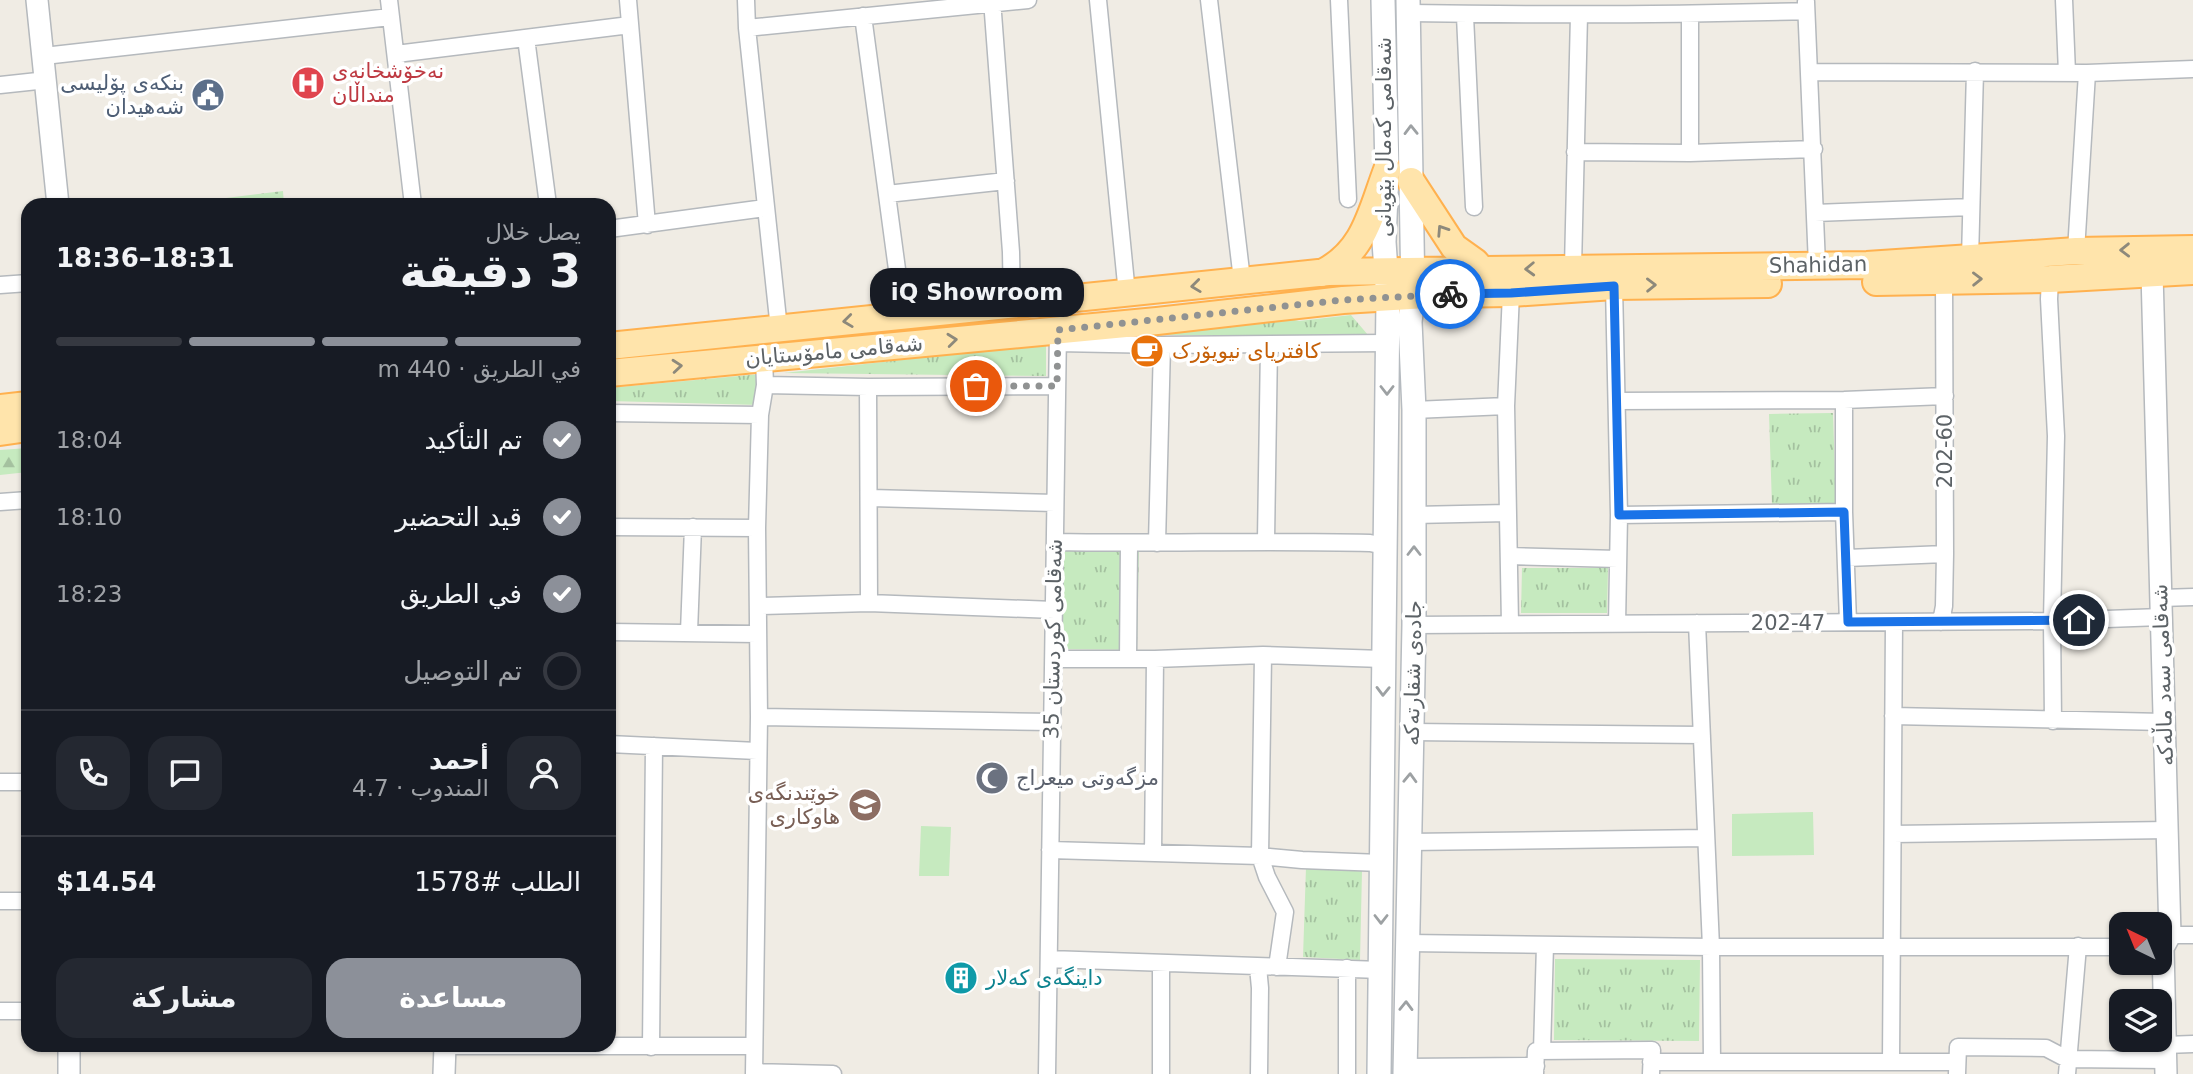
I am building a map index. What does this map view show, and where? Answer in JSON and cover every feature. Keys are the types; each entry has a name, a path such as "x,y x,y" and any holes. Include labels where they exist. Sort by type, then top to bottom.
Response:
{"main road":[{"name":"شەقامی کەمال بێویانی","path":"1383,0 1387,170 1384,242 1413,284"},
{"name":"شەقامی کەمال بێویانی","path":"1408,7 1413,284"},
{"path":"1322,273 1342,262 1357,246 1387,170"},
{"path":"1411,181 1454,247 1482,270"},
{"name":"Shahidan","path":"1413,284 1482,270 1817,265 1868,274 1970,259 2076,251 2193,249"},
{"path":"1413,284 1511,293 1868,274 1944,280 2050,279 2193,271"},
{"name":"شەقامی مامۆستایان","path":"616,345 1322,273 1413,284"},
{"name":"شەقامی مامۆستایان","path":"616,372 764,358 1058,337 1343,300 1413,284"},
{"name":"جادەی شقارتەکە","path":"1379,1074 1387,342 1413,284"},
{"name":"جادەی شقارتەکە","path":"1405,1071 1414,625 1414,410 1410,322 1413,284"},
{"path":"0,408 21,406"},
{"path":"0,432 21,429"},
{"path":"1380,1037 1405,1035"}],"street":[{"path":"37,0 57,198"},
{"path":"628,0 647,225"},
{"path":"746,0 779,329"},
{"path":"747,28 1028,0"},
{"path":"1098,0 1127,294"},
{"path":"1209,0 1242,280"},
{"path":"1339,0 1348,199"},
{"path":"2064,0 2067,73"},
{"path":"992,2 1013,287 1012,305"},
{"path":"1408,7 1465,16 1690,14 1806,5 1817,265"},
{"path":"44,56 390,8 412,198"},
{"path":"1690,14 1690,153"},
{"path":"1573,267 1579,15"},
{"path":"863,16 903,314"},
{"path":"1465,16 1474,207"},
{"path":"396,54 630,25"},
{"path":"526,38 547,198"},
{"path":"1810,72 2087,73 2193,69"},
{"path":"1970,259 1975,71"},
{"path":"2076,251 2087,73"},
{"path":"0,85 47,79"},
{"path":"1575,152 1690,153 1814,149"},
{"path":"887,194 1006,181"},
{"path":"1815,213 1971,207"},
{"path":"616,228 765,208"},
{"name":"شەقامی سەد ماڵەکە","path":"2152,273 2168,830 2165,912"},
{"path":"2050,279 2056,436 2053,720"},
{"name":"202-60","path":"1941,622 1945,554 1944,280"},
{"path":"0,285 21,284"},
{"path":"1614,286 1619,515 1617,624"},
{"path":"1510,624 1506,406 1511,293"},
{"path":"1058,337 1162,345 1387,342"},
{"name":"شەقامی کوردستان 35","path":"1047,1074 1058,337"},
{"path":"1157,543 1162,345"},
{"path":"1266,540 1269,345"},
{"path":"764,358 765,385 761,415 757,528 759,717 754,1073 833,1074"},
{"path":"765,385 1057,386"},
{"path":"868,387 871,498 869,603"},
{"path":"1617,401 1844,400 1945,396"},
{"path":"1844,400 1848,622"},
{"path":"1414,410 1506,406"},
{"path":"616,413 761,415"},
{"path":"871,498 1055,503"},
{"path":"0,502 21,500"},
{"path":"1619,515 1844,512"},
{"path":"1415,515 1507,513"},
{"path":"616,527 757,528"},
{"path":"689,632 693,527"},
{"path":"1055,542 1266,540 1370,542 1385,546"},
{"path":"1128,659 1129,543"},
{"path":"1847,558 1945,554"},
{"path":"1509,556 1618,559"},
{"name":"202-47","path":"1414,625 2052,621 2161,607 2193,597"},
{"path":"758,606 869,603 1054,610"},
{"path":"1891,1062 1894,622"},
{"path":"1697,623 1711,947 1712,1062"},
{"path":"616,632 757,634"},
{"path":"1053,659 1155,659 1263,654 1383,659"},
{"path":"1263,654 1260,856 1267,877 1285,912 1277,967"},
{"path":"1153,853 1155,659"},
{"path":"1893,716 2164,722"},
{"path":"759,717 1052,722"},
{"path":"1412,732 1702,735"},
{"path":"616,744 757,751"},
{"path":"651,1047 654,746"},
{"path":"0,782 21,782"},
{"path":"1893,834 2168,830"},
{"path":"1409,842 1706,838"},
{"path":"1050,850 1260,856 1381,863"},
{"path":"0,901 21,901"},
{"path":"2172,941 2193,935"},
{"path":"1407,943 1711,947 2109,947"},
{"path":"1537,1064 1545,945"},
{"path":"2067,1067 2078,946"},
{"path":"1049,959 1381,970"},
{"path":"1161,964 1161,1074"},
{"path":"1258,967 1259,1074"},
{"path":"1347,968 1347,1074"},
{"name":"شەقامی سەد ماڵەکە","path":"2164,975 2165,1060"},
{"path":"0,1011 21,1011"},
{"path":"1405,1071 1537,1064 1652,1050 1651,1068 1712,1062 1891,1062 1957,1068 1958,1047 2046,1048 2067,1067 2165,1060 2193,1044"},
{"path":"616,1047 754,1046"},
{"path":"69,1052 69,1074"},
{"path":"444,1074 445,1052"}],"green space":[{"path":"283,191 284,198 226,198"},
{"path":"1351,315 1368,335 1147,335 1277,316 1299,321"},
{"path":"1046,344 1046,376 784,373"},
{"path":"761,374 760,405 616,401 616,387"},
{"path":"1833,413 1836,504 1772,506 1769,414"},
{"path":"21,448 21,473 0,475 0,450"},
{"path":"1063,549 1139,550 1137,650 1061,649"},
{"path":"1522,568 1608,568 1607,613 1521,613"},
{"path":"1813,812 1814,855 1732,856 1732,814"},
{"path":"921,826 951,827 949,876 919,876"},
{"path":"1306,867 1362,871 1360,960 1303,957"},
{"path":"1555,959 1700,960 1699,1041 1554,1040"}],"way so far":[{"path":"976,386 1057,386 1058,330 1343,300 1450,294"}],"place":[{"name":"نەخۆشخانەی منداڵان","path":"308,83"},
{"name":"بنکەی پۆلیسی شەهیدان","path":"208,95"},
{"name":"کافتریای نیویۆرک","path":"1147,351"},
{"name":"iQ Showroom","path":"976,386"},
{"name":"مزگەوتی میعراج","path":"992,778"},
{"name":"خوێندنگەی هاوکاری","path":"865,805"},
{"name":"داینگەی کەلار","path":"961,978"}],"route":[{"path":"1450,294 1614,286 1619,515 1844,512 1848,622 2079,620"}]}
